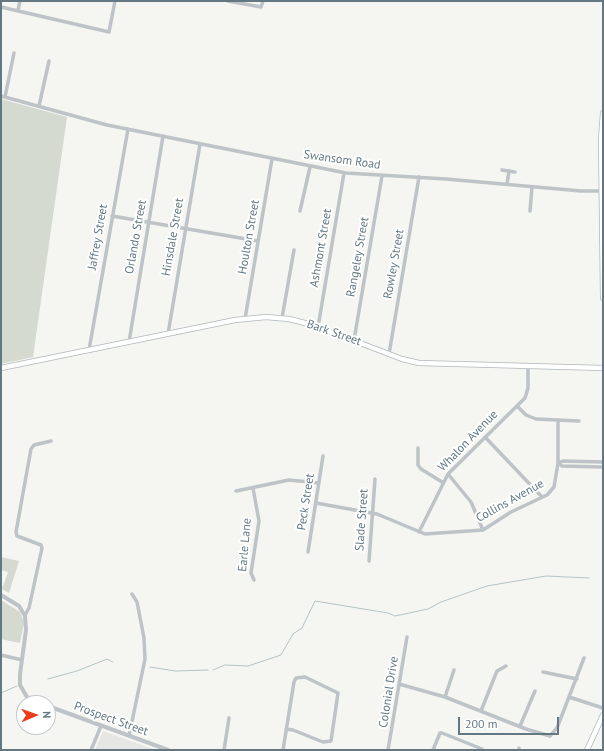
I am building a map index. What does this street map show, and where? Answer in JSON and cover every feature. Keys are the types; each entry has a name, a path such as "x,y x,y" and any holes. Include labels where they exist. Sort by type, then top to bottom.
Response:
{"main road":[{"path":"603,113 601,134 603,298"},
{"name":"Bark Street","path":"1,368 245,319 282,318 318,327 409,361 432,365 601,368"},
{"path":"587,750 603,715"}],"street":[{"path":"18,10 20,1"},
{"path":"1,7 109,32 115,1"},
{"path":"228,1 261,7 263,1"},
{"path":"3,97 14,53"},
{"path":"39,106 49,61"},
{"name":"Swansom Road","path":"3,97 128,129 344,173 419,177 581,191 601,191"},
{"name":"Jaffrey Street","path":"89,350 128,129"},
{"name":"Orlando Street","path":"129,342 163,136"},
{"name":"Hinsdale Street","path":"168,334 200,144"},
{"name":"Houlton Street","path":"245,319 272,159"},
{"path":"300,211 310,167"},
{"path":"502,170 516,172"},
{"path":"507,184 509,171"},
{"name":"Ashmont Street","path":"318,327 344,173"},
{"name":"Rangeley Street","path":"354,340 382,176"},
{"name":"Rowley Street","path":"389,354 419,177"},
{"path":"530,211 532,187"},
{"path":"112,216 258,241"},
{"path":"282,318 294,250"},
{"name":"Whalon Avenue","path":"419,532 442,482 448,474 517,406 527,392 528,367"},
{"path":"517,406 530,417 579,421"},
{"name":"Collins Avenue","path":"316,503 373,513 430,535 483,530 511,512 542,498 554,487 558,463 558,420"},
{"path":"485,437 542,498"},
{"path":"25,614 29,608 42,548 41,545 17,536 16,532 31,449 34,445 51,441"},
{"path":"418,448 418,465 421,469 442,482"},
{"name":"Peck Street","path":"308,552 323,456"},
{"path":"558,463 563,461 603,462"},
{"path":"558,463 562,466 603,467"},
{"path":"448,474 471,502 483,530"},
{"name":"Slade Street","path":"369,561 375,479"},
{"path":"236,491 288,480 319,483"},
{"name":"Earle Lane","path":"253,488 259,521 251,573 254,580"},
{"path":"129,736 145,659 144,638 138,602 132,594"},
{"path":"1,595 19,606 25,614 27,625 19,680 21,689 26,695"},
{"name":"Colonial Drive","path":"388,750 407,638"},
{"path":"1,655 22,660"},
{"path":"400,684 445,697 520,726 546,735 552,735 570,697 584,658"},
{"path":"481,711 497,671 506,666"},
{"path":"445,697 454,670"},
{"path":"543,672 577,679"},
{"path":"283,750 286,729 294,682 298,677 305,678 338,692 331,741 323,742 293,730 286,729"},
{"path":"520,726 535,691"},
{"path":"570,697 603,708"},
{"name":"Prospect Street","path":"56,709 168,750"},
{"path":"224,750 229,718"},
{"path":"91,750 100,726"},
{"path":"433,750 440,733 482,749"}],"shaded area":[{"path":"1,99 67,117 33,357 1,364"},
{"path":"1,557 19,561 9,593 2,589 8,572 1,570"},
{"path":"1,600 20,612 24,622 20,643 1,639"},
{"path":"103,731 156,750 95,750"}],"waterway":[{"path":"213,670 225,665 248,666 281,655 293,634 302,628 315,601 388,613 395,616 428,609 441,602 487,586 546,576 589,578"},
{"path":"48,679 77,671 107,659 113,662"},
{"path":"150,667 175,671 208,670"},
{"path":"1,693 17,686"}]}
